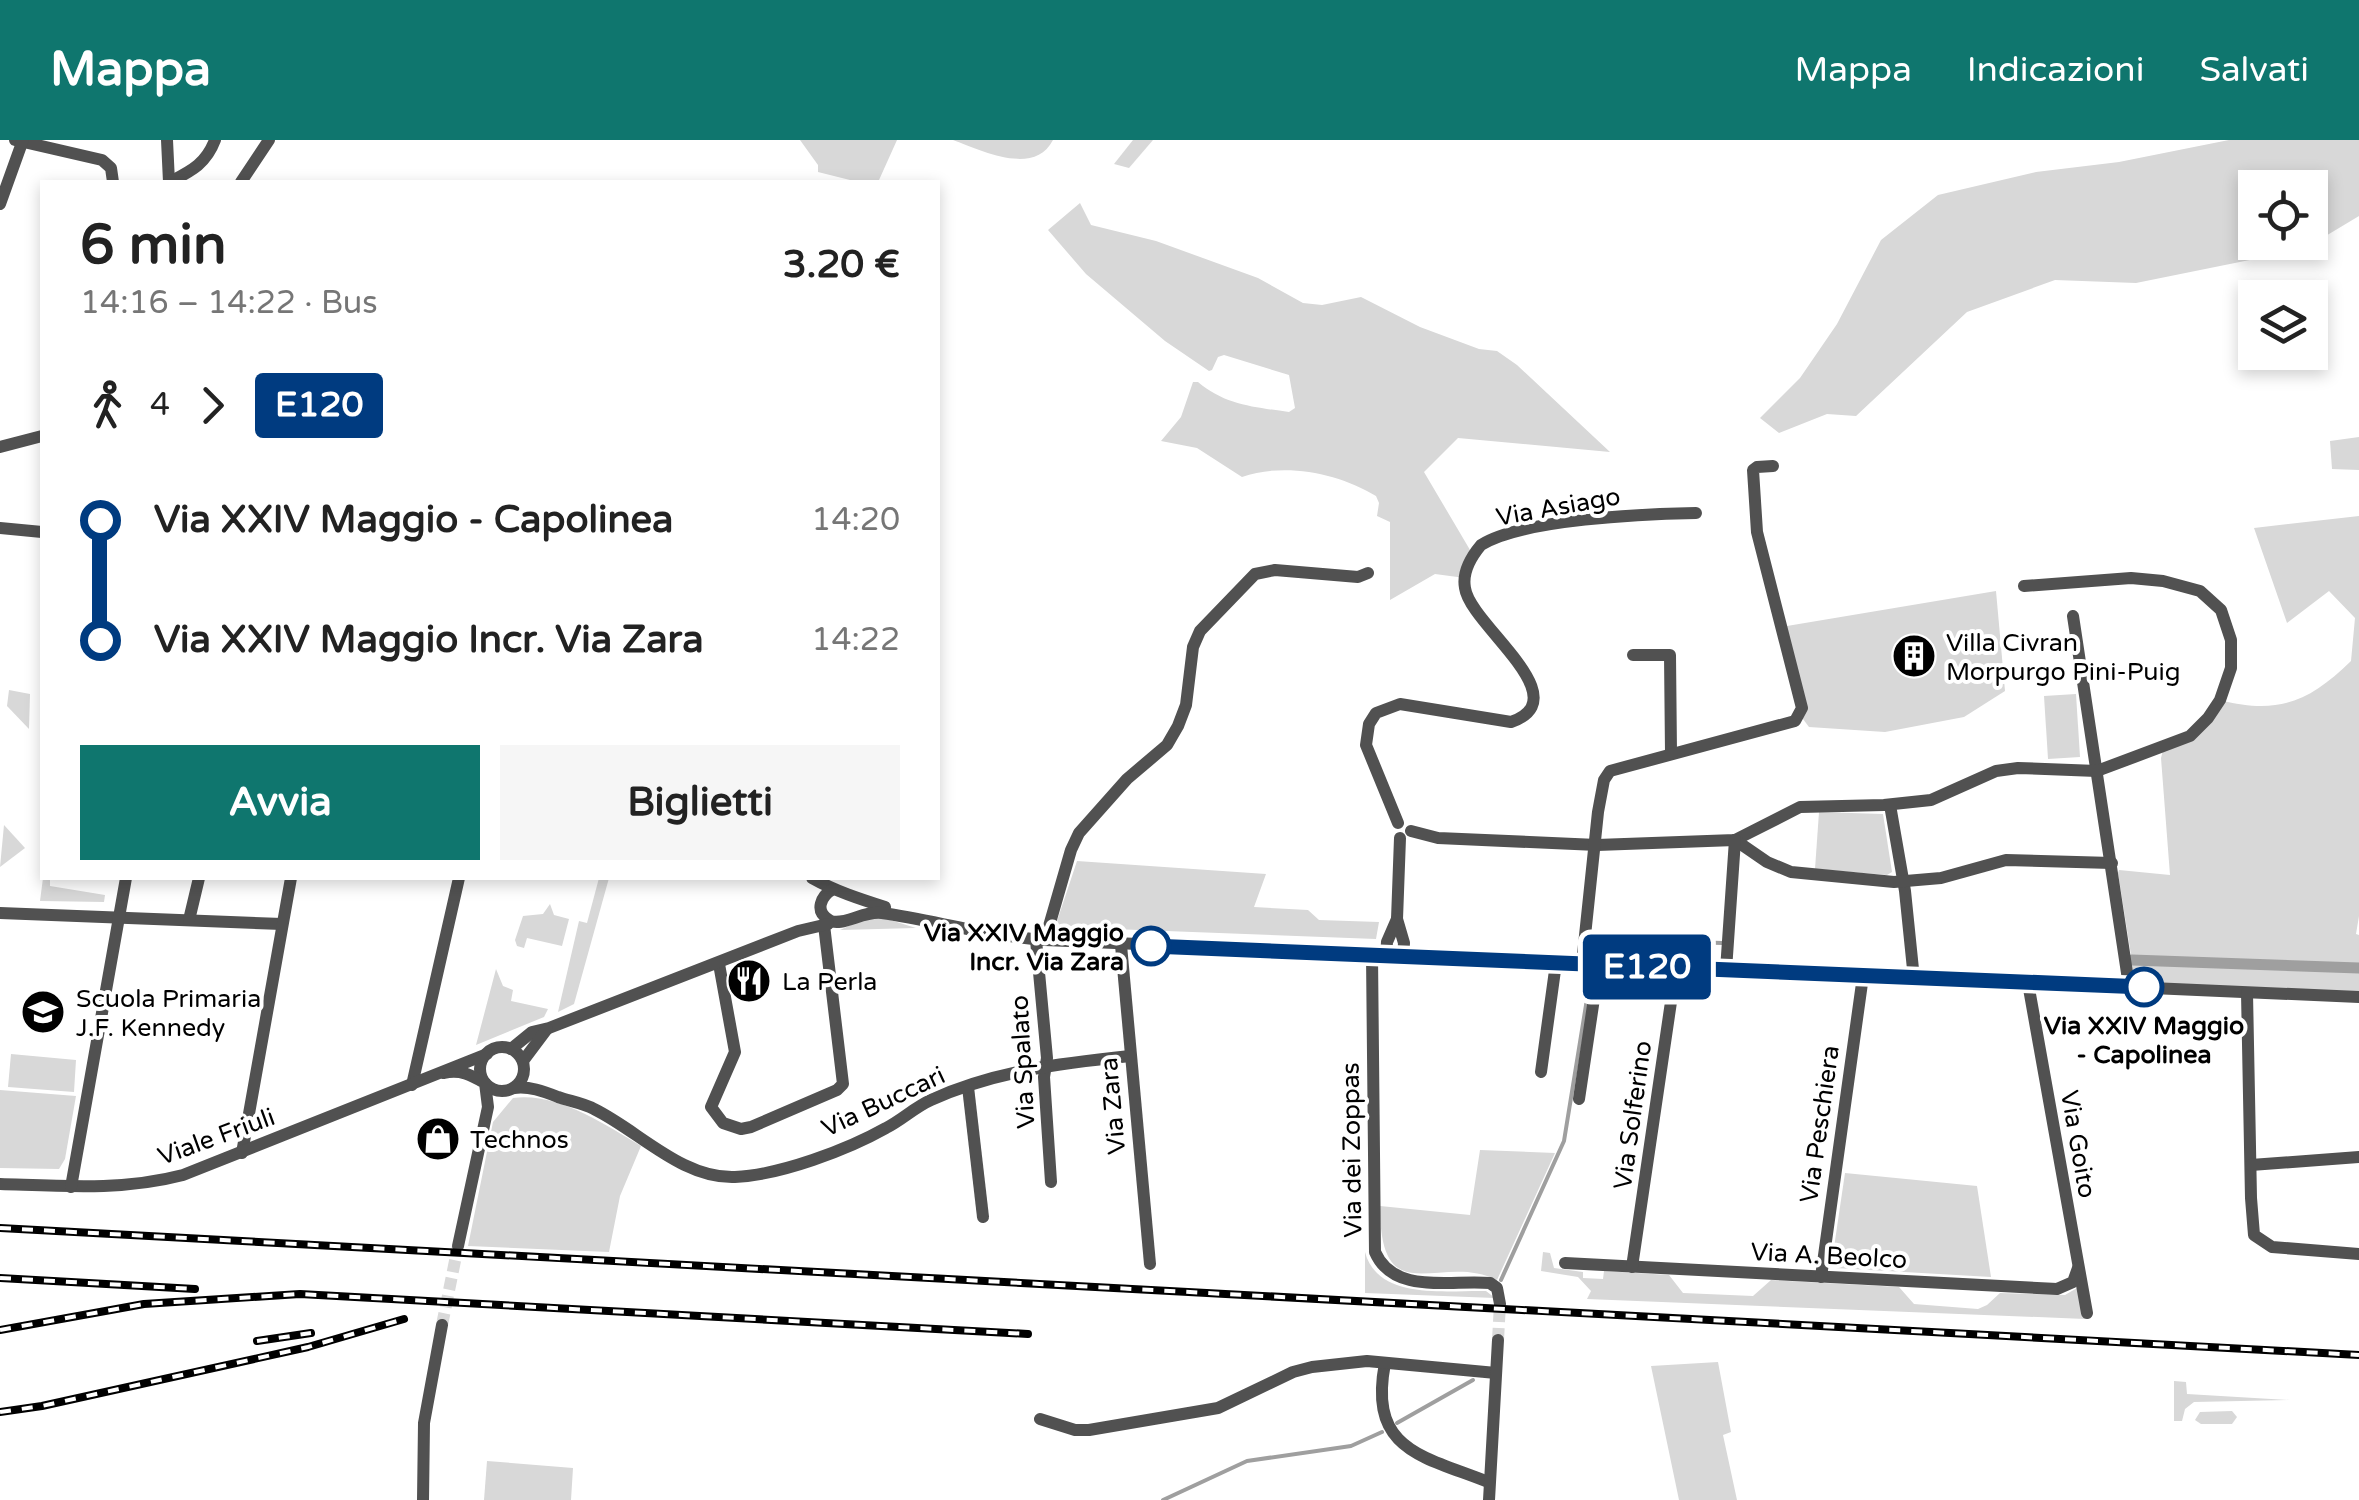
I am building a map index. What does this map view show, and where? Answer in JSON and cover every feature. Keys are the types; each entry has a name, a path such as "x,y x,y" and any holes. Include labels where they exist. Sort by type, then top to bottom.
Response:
{"street":[{"path":"0,204 21,140 102,160 111,168 113,180"},
{"path":"166,140 169,180"},
{"path":"173,180 198,168 216,140"},
{"path":"242,180 269,140"},
{"path":"0,448 40,437"},
{"path":"1582,964 1604,780 1610,770 1795,721 1800,715 1802,708 1757,532 1753,470 1757,466 1773,466"},
{"name":"Via Asiago","path":"1405,835 1406,823 1398,822 1366,745 1369,724 1376,713 1400,704 1510,722 1523,716 1534,702 1528,675 1468,600 1464,578 1481,544 1508,533 1576,522 1696,513"},
{"path":"0,528 40,532"},
{"path":"1040,940 1080,833 1127,779 1167,745 1178,726 1186,705 1193,647 1204,627 1255,574 1275,570 1358,576 1368,573"},
{"path":"1379,955 1396,919 1405,835 1597,845 1735,840 1800,808 1890,804 1943,796 1996,771 2018,768 2096,771 2190,736 2220,700 2233,655 2226,623 2212,598 2200,591 2131,578 2068,586 2024,586"},
{"path":"2073,616 2129,986"},
{"path":"1633,655 1670,655 1671,752"},
{"path":"1890,804 1914,978"},
{"path":"1735,840 1767,862 1791,872 1903,882 1942,878 2006,860 2112,864"},
{"path":"1726,970 1735,840"},
{"path":"71,1187 126,880"},
{"path":"189,920 199,880"},
{"path":"242,1153 291,880"},
{"path":"412,1085 459,880"},
{"path":"719,964 735,1052 712,1101 712,1112 719,1120 741,1129 751,1127 837,1090 842,1084 827,924 811,880"},
{"path":"814,880 925,921"},
{"path":"821,903 832,889"},
{"path":"827,924 855,907 852,896"},
{"path":"821,903 827,924"},
{"path":"458,1246 488,1107 480,1071 487,1054 498,1048 511,1049 532,1032 798,931 874,912 1040,940 1120,945 2359,997"},
{"path":"0,913 282,924"},
{"path":"1396,919 1404,943 1403,956"},
{"name":"Via Spalato","path":"1040,940 1051,1182"},
{"name":"Via Zara","path":"1120,945 1150,1264"},
{"name":"Via dei Zoppas","path":"1379,955 1375,1252 1386,1268 1405,1280 1490,1283 1498,1288 1500,1304"},
{"path":"1541,1072 1556,963"},
{"path":"1579,1099 1599,965"},
{"name":"Via Solferino","path":"1632,1268 1676,968"},
{"name":"Via Peschiera","path":"1821,1277 1863,976"},
{"name":"Via Goito","path":"2028,983 2086,1314"},
{"path":"2247,993 2252,1228 2264,1244 2272,1247 2359,1254"},
{"path":"488,1107 508,1090 547,1029"},
{"path":"511,1049 542,1091"},
{"name":"Viale Friuli","path":"0,1184 106,1187 156,1182 242,1153 487,1054"},
{"name":"Via Buccari","path":"542,1091 592,1108 688,1166 716,1177 750,1176 818,1157 884,1130 929,1101 968,1087 1046,1065 1130,1056"},
{"path":"436,1075 457,1070 508,1090 542,1091"},
{"name":"Via Buccari","path":"968,1087 984,1216"},
{"path":"2250,1166 2359,1157"},
{"name":"Via A. Beolco","path":"1565,1263 2057,1289 2073,1282 2078,1268"},
{"path":"424,1500 424,1423 442,1326"},
{"path":"1489,1500 1498,1340"},
{"path":"1040,1419 1075,1430 1089,1430 1218,1408 1294,1372 1356,1361 1496,1373"},
{"path":"1385,1362 1383,1402 1396,1440 1417,1454 1488,1482"}],"shaded area":[{"path":"800,140 897,140 879,180 850,180 818,172 818,165"},
{"path":"953,140 1053,140 1044,151 1020,159"},
{"path":"1133,140 1153,140 1129,168 1114,164"},
{"path":"2229,140 2359,140 2359,216 2328,235 2328,170 2238,170 2238,260 2250,260 2136,283 2055,280 1967,312 1856,416 1827,414 1779,433 1760,418 1800,378 1837,324 1881,240 1938,195 2036,172 2119,162"},
{"path":"1080,203 1091,225 1156,241 1258,278 1303,303 1322,305 1361,297 1420,327 1479,349 1497,351 1610,452 1458,438 1424,472 1473,555 1465,578 1435,574 1390,600 1390,522 1377,516 1376,496 1345,481 1311,472 1275,470 1242,477 1197,448 1161,441 1181,417 1193,382 1240,404 1289,412 1295,408 1289,375 1224,355 1218,357 1209,371 1165,341 1086,274 1048,230"},
{"path":"2359,437 2359,470 2332,469 2330,441"},
{"path":"2359,516 2359,997 2129,986 2125,964 2131,955 2118,873 2119,870 2170,875 2161,758 2164,746 2189,736 2220,700 2259,706 2292,702 2321,686 2351,661 2355,618 2329,591 2287,623 2254,528"},
{"path":"1996,591 2005,691 1964,717 1885,732 1809,727 1800,715 1781,627"},
{"path":"9,690 30,694 29,729 7,706"},
{"path":"2076,694 2080,757 2048,759 2044,696"},
{"path":"1819,812 1883,814 1892,872 1887,875 1815,869"},
{"path":"4,825 25,848 0,867"},
{"path":"1077,861 1266,874 1254,907 1308,910 1319,920 1379,922 1376,939 1060,927 1057,921"},
{"path":"43,880 50,880 50,886 105,895 104,902 40,901"},
{"path":"598,880 608,880 574,1004 558,1012 579,921 587,923"},
{"path":"550,904 554,915 569,919 562,946 527,938 524,948 517,946 515,940 523,916 543,914"},
{"path":"866,918 884,918 916,928 840,930"},
{"path":"496,969 503,986 513,990 511,1001 548,1009 544,1017 476,1045"},
{"path":"11,1054 76,1060 74,1092 8,1087"},
{"path":"0,1090 76,1096 65,1159 59,1169 0,1168"},
{"path":"530,1097 563,1105 641,1146 620,1196 609,1252 468,1246 493,1122 513,1098"},
{"path":"1480,1150 1555,1153 1497,1280 1476,1273 1402,1270 1390,1260 1383,1240 1380,1206 1470,1215"},
{"path":"1845,1173 1977,1186 1991,1277 1835,1268 1832,1261"},
{"path":"1365,1252 1372,1268 1399,1286 1416,1290 1486,1291 1495,1298 1365,1293"},
{"path":"1543,1252 1550,1253 1554,1268 1583,1272 1583,1278 1603,1279 1604,1271 1669,1275 1683,1293 1753,1296 1771,1280 1899,1287 1914,1304 1978,1309 2000,1293 2065,1295 2077,1288 2085,1319 1587,1299 1591,1291 1578,1277 1541,1271"},
{"path":"1718,1362 1731,1432 1723,1435 1737,1500 1679,1500 1651,1366"},
{"path":"2174,1381 2186,1382 2187,1394 2290,1400 2194,1402 2185,1409 2182,1421 2174,1421"},
{"path":"2232,1411 2237,1417 2232,1424 2201,1424 2195,1420 2200,1412"},
{"path":"487,1461 573,1468 571,1500 484,1500"}],"waterway":[{"path":"1684,942 1723,943"},
{"path":"2132,960 2359,968"},
{"path":"1501,1280 1564,1141 1587,999"},
{"path":"1397,1423 1473,1380"},
{"path":"1163,1500 1247,1461 1351,1446 1382,1432"}],"tunnel":[{"path":"442,1325 458,1246"},
{"path":"1498,1340 1500,1304"}],"railway":[{"path":"0,1228 2359,1355"},
{"path":"0,1278 195,1289"},
{"path":"0,1330 144,1304 300,1294 1028,1334"},
{"path":"0,1412 308,1347 404,1319"},
{"path":"257,1341 311,1333"}],"bus line":[{"name":"E120","path":"1151,946 2144,987"}],"place":[{"name":"Villa Civran Morpurgo Pini-Puig","path":"1914,656"},
{"name":"Via XXIV Maggio Incr. Via Zara","path":"1151,946"},
{"name":"La Perla","path":"749,981"},
{"name":"Via XXIV Maggio - Capolinea","path":"2144,987"},
{"name":"Scuola Primaria J.F. Kennedy","path":"43,1012"},
{"name":"Technos","path":"438,1139"}]}
